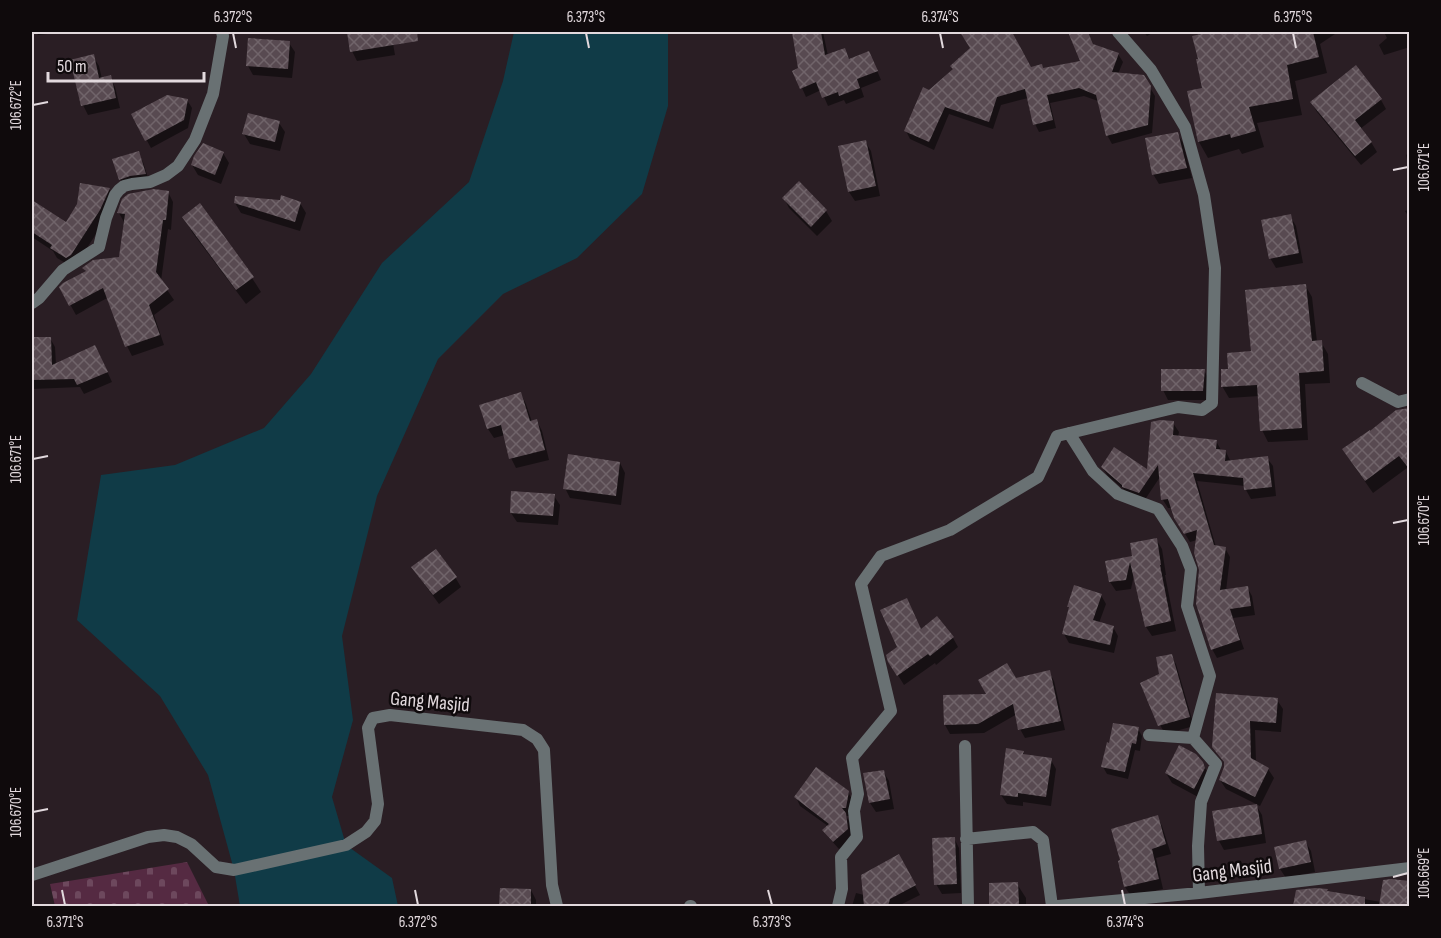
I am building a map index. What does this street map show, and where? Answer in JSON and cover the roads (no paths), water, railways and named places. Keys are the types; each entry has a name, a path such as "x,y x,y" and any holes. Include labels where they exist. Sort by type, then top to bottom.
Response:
{"street":[{"path":"32,303 63,270 99,247 106,218 119,190 124,186 150,182 166,175 178,166 195,140 213,94 222,32"},
{"path":"838,906 842,890 841,857 857,837 854,811 858,794 852,758 891,711 861,584 881,556 950,530 1038,477 1057,436 1178,407 1202,410 1212,402 1215,268 1204,195 1185,127 1150,70 1118,32"},
{"path":"1362,383 1398,402 1410,399"},
{"path":"1069,433 1094,471 1118,494 1158,509 1182,546 1191,569 1187,606 1210,676 1193,738"},
{"name":"Gang Masjid","path":"32,875 148,837 164,835 177,837 191,844 216,867 234,870 346,845 366,832 375,821 378,804 368,728 374,718 390,715 523,730 537,739 544,750 552,885 557,906"},
{"path":"1149,735 1193,738 1216,764 1201,802 1198,846 1199,893"},
{"path":"965,746 968,906"},
{"path":"966,839 1033,832 1043,840 1052,906"},
{"name":"Gang Masjid","path":"1058,906 1199,893 1410,868"}],"water":[{"path":"514,32 668,32 668,106 642,194 577,258 503,294 438,359 377,496 342,636 353,720 332,797 346,845 392,878 398,906 240,906 234,870 208,775 160,696 77,620 101,475 175,465 264,428 311,374 382,263 469,182 503,81"}]}
